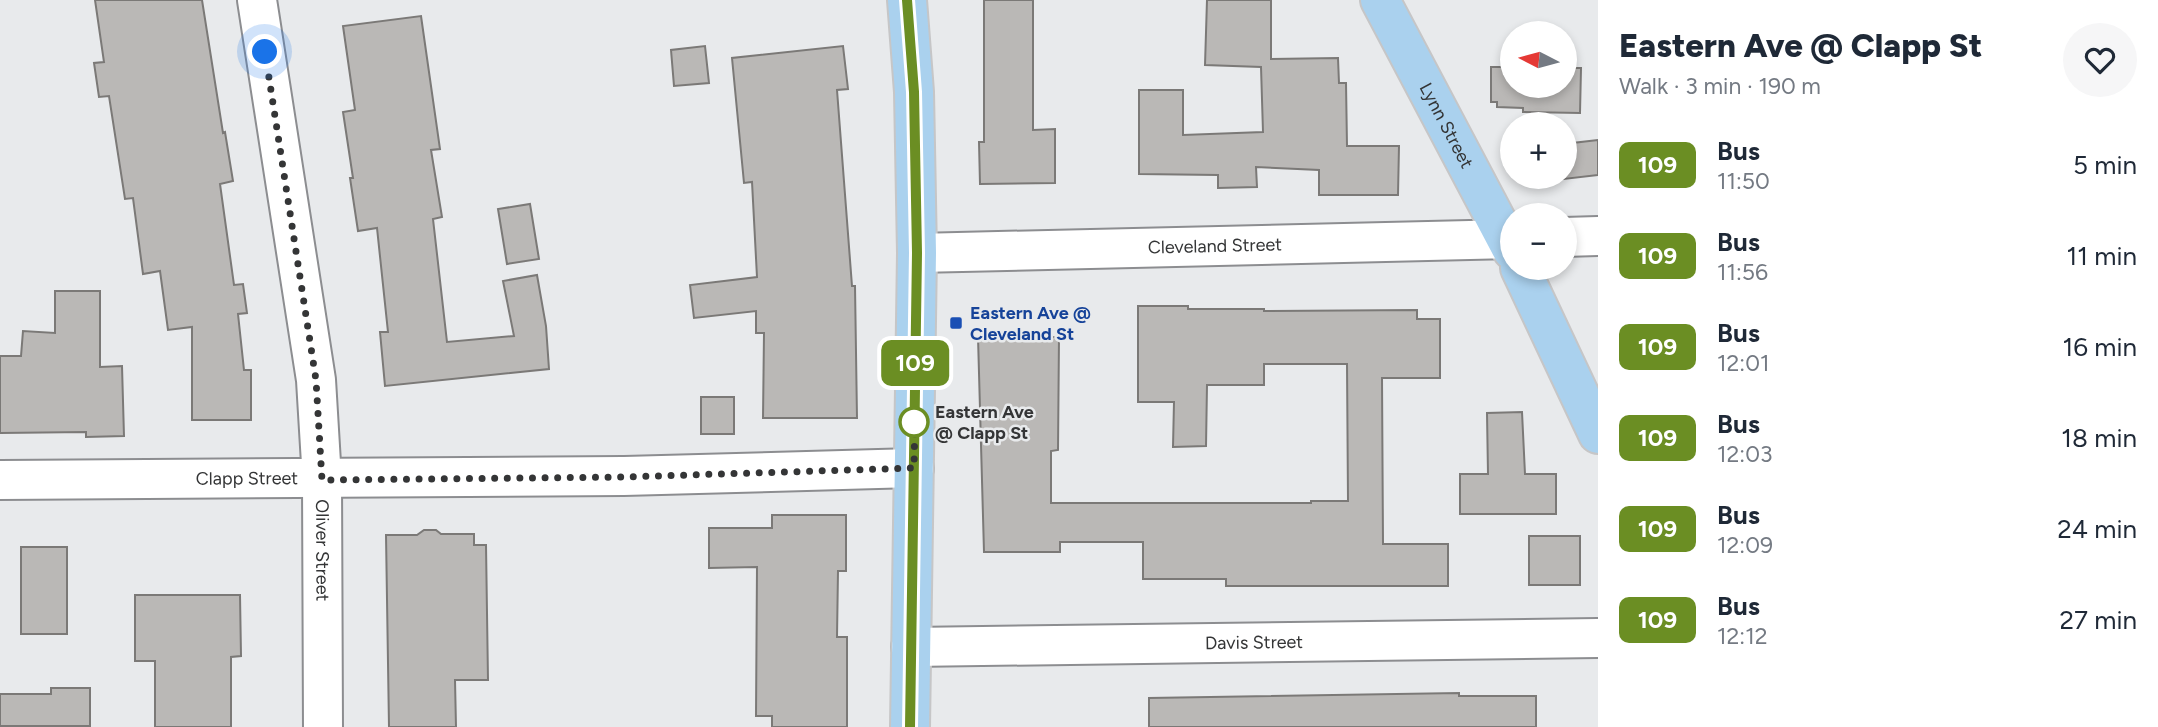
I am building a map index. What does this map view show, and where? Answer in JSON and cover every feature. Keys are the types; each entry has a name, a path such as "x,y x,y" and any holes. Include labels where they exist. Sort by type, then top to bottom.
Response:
{"main road":[{"path":"907,0 914,92 917,253 910,727"},
{"name":"Lynn Street","path":"1380,0 1500,225"},
{"name":"Lynn Street","path":"1527,280 1598,434"}],"street":[{"name":"Oliver Street","path":"257,0 316,380 322,480 323,727"},
{"path":"1577,237 1598,236"},
{"name":"Cleveland Street","path":"917,253 1500,249"},
{"name":"Clapp Street","path":"0,480 624,477 914,468"},
{"name":"Davis Street","path":"911,647 1598,638"}],"building":[{"path":"95,0 202,0 233,181 220,184 234,285 243,284 247,313 238,314 244,370 251,370 251,420 192,420 192,327 168,330 160,271 143,274 133,198 125,199 109,96 99,97 94,63 104,62"},
{"path":"984,0 1033,0 1033,130 1055,129 1055,183 980,184 979,142 984,142"},
{"path":"1207,0 1271,0 1271,59 1338,58 1339,83 1346,83 1347,146 1399,146 1398,195 1319,195 1319,170 1256,167 1257,187 1218,188 1218,175 1139,174 1139,90 1183,90 1183,135 1263,132 1261,67 1205,65"},
{"path":"421,16 440,149 431,150 442,217 433,219 447,342 514,336 503,281 537,275 546,326 549,369 385,386 380,332 388,332 377,228 358,231 350,178 353,178 343,112 355,110 343,26"},
{"path":"705,46 709,83 674,86 671,50"},
{"path":"843,46 848,89 837,90 852,286 855,286 857,418 763,418 764,333 756,333 756,311 694,318 690,285 757,277 752,182 744,183 732,58"},
{"path":"1491,67 1500,67 1500,98 1577,98 1577,68 1581,68 1580,113 1523,112 1523,108 1497,107 1497,102 1491,102"},
{"path":"1598,140 1598,175 1577,177 1577,142"},
{"path":"530,204 539,259 507,264 498,209"},
{"path":"55,291 100,291 100,367 122,366 124,436 86,437 86,432 0,433 0,356 21,356 23,331 55,333"},
{"path":"1138,306 1264,311 1417,310 1417,319 1440,319 1440,378 1382,378 1383,544 1448,544 1448,586 1226,586 1226,579 1143,579 1143,542 1060,542 1060,552 984,552 978,337 1059,337 1058,450 1051,451 1051,503 1348,501 1347,364 1264,364 1264,385 1207,385 1206,446 1173,447 1174,402 1138,402"},
{"path":"701,397 734,397 734,434 701,434"},
{"path":"1522,412 1525,474 1556,474 1556,514 1460,514 1460,474 1488,474 1487,413"},
{"path":"772,515 846,515 846,571 838,571 837,637 847,637 847,727 772,727 772,716 756,716 757,567 709,568 709,528 772,528"},
{"path":"424,530 436,530 441,534 474,534 474,545 486,545 488,680 455,680 456,727 389,727 386,535 417,535"},
{"path":"1529,536 1580,536 1580,585 1529,585"},
{"path":"21,547 67,547 67,634 21,634"},
{"path":"135,595 240,595 241,656 231,657 231,727 155,727 155,661 135,661"},
{"path":"51,688 90,688 90,726 0,726 0,694 51,694"},
{"path":"1459,693 1459,696 1536,696 1536,727 1149,727 1149,698"}],"bus line":[{"name":"109","path":"907,0 914,92 917,253 910,727"}],"place":[{"name":"Eastern Ave @ Cleveland St","path":"956,323"},
{"name":"Eastern Ave @ Clapp St","path":"914,422"}],"route":[{"path":"265,52 316,380 322,480 624,477 914,468 915,414 914,422"}]}
